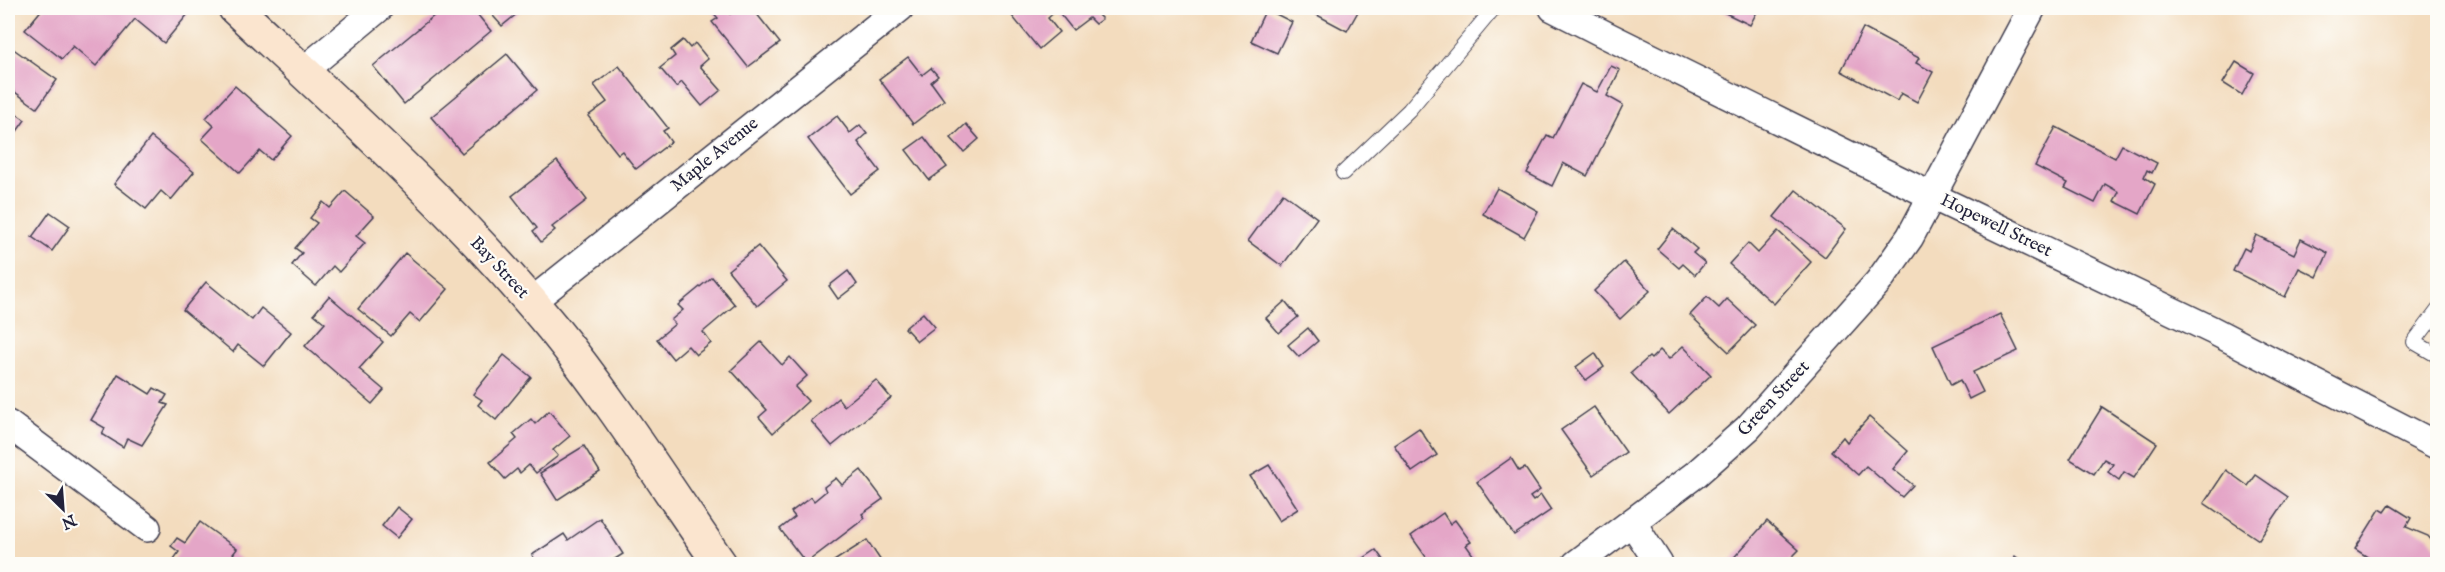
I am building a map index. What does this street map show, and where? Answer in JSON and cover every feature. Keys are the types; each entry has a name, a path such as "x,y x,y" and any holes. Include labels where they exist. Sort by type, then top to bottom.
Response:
{"main road":[{"name":"Bay Street","path":"235,8 420,184 531,302 597,386 720,564"}],"street":[{"path":"303,71 380,8"},
{"name":"Maple Avenue","path":"531,302 900,8"},
{"name":"Hopewell Street","path":"1553,8 1610,38 2212,330 2438,446"},
{"name":"Green Street","path":"1576,564 1696,474 1771,404 1879,281 1910,237 2032,8"},
{"path":"8,424 147,528"},
{"path":"1632,522 1659,564"}],"lane":[{"path":"1343,173 1409,110 1494,8"},
{"path":"2438,310 2414,342 2438,356"}],"building":[{"path":"43,8 193,8 164,43 135,19 96,66 73,46 62,59 25,30"},
{"path":"439,8 472,8 491,31 404,104 373,66 441,10"},
{"path":"486,8 524,8 502,26"},
{"path":"709,8 725,8 730,14 738,8 752,8 780,43 748,67 712,22 718,18"},
{"path":"1023,8 1101,8 1095,12 1102,19 1095,24 1089,18 1073,30 1057,10 1048,18 1059,32 1039,49 1012,16"},
{"path":"1304,8 1360,8 1347,31"},
{"path":"1715,8 1759,8 1750,25"},
{"path":"1266,9 1292,22 1277,53 1251,41"},
{"path":"1863,28 1919,58 1916,63 1933,72 1917,102 1901,93 1897,101 1841,71"},
{"path":"683,40 690,48 695,43 708,59 700,66 721,90 702,106 682,82 676,87 660,68 675,56 671,50"},
{"path":"12,48 57,80 37,108 8,87 8,55"},
{"path":"507,54 537,90 462,153 431,117"},
{"path":"908,57 922,75 931,68 938,76 931,82 944,100 913,124 879,79"},
{"path":"2236,62 2254,73 2242,95 2223,83"},
{"path":"619,66 668,128 663,131 671,142 636,169 622,151 618,154 588,116 607,102 594,85"},
{"path":"1611,66 1620,70 1607,96 1623,105 1587,176 1563,163 1552,186 1527,173 1547,135 1553,138 1581,84 1597,92"},
{"path":"235,86 292,136 271,160 260,151 240,173 202,139 214,126 206,118"},
{"path":"8,108 25,120 8,144"},
{"path":"837,116 850,133 860,125 867,134 858,142 880,171 850,194 808,139"},
{"path":"966,124 979,139 964,152 951,138"},
{"path":"2056,127 2115,158 2122,145 2157,163 2152,173 2147,170 2144,177 2155,184 2140,214 2114,201 2119,192 2105,184 2095,203 2065,188 2068,183 2035,166"},
{"path":"151,137 194,172 171,200 161,191 146,209 114,184"},
{"path":"924,137 947,167 929,180 906,150"},
{"path":"557,161 587,200 552,227 555,230 541,242 533,231 537,228 512,196"},
{"path":"1497,188 1538,211 1524,237 1483,214"},
{"path":"1796,190 1846,229 1825,257 1774,217"},
{"path":"345,191 374,216 356,236 365,243 339,272 333,266 316,286 292,265 302,253 295,248 317,223 310,218 323,202 330,208"},
{"path":"1283,193 1317,218 1282,266 1248,241"},
{"path":"50,212 70,226 52,251 32,237"},
{"path":"1673,229 1697,249 1693,253 1705,263 1695,275 1683,264 1679,268 1657,249"},
{"path":"1778,231 1811,262 1774,304 1729,264 1748,243 1758,253"},
{"path":"2256,235 2294,254 2301,239 2328,253 2317,277 2299,268 2285,297 2233,271 2244,248 2249,251"},
{"path":"758,246 787,281 757,306 728,270"},
{"path":"405,253 448,289 420,322 410,314 391,336 358,309"},
{"path":"1624,262 1650,291 1620,319 1594,291"},
{"path":"848,271 857,284 838,299 829,286"},
{"path":"712,277 735,305 703,332 711,343 696,355 688,346 673,359 657,339 675,324 671,320 683,310 678,305"},
{"path":"206,282 252,320 261,308 291,332 264,366 238,345 233,352 183,310"},
{"path":"329,296 383,342 359,369 384,390 372,404 305,346 325,323 314,314"},
{"path":"1707,297 1719,308 1727,299 1755,325 1729,352 1690,315"},
{"path":"1285,301 1298,317 1279,333 1266,318"},
{"path":"923,313 935,327 917,341 905,328"},
{"path":"2000,314 2018,351 1973,372 1983,392 1969,399 1960,380 1951,385 1933,346"},
{"path":"1308,328 1318,341 1299,357 1288,345"},
{"path":"761,342 782,365 790,357 807,376 795,387 808,401 773,433 759,417 767,410 731,370"},
{"path":"1683,346 1711,375 1669,414 1631,373 1660,350 1669,359"},
{"path":"1595,353 1604,367 1586,380 1576,367"},
{"path":"504,355 531,377 496,420 478,405 482,400 473,394"},
{"path":"118,374 150,394 154,388 167,395 162,403 168,405 142,445 127,438 123,447 102,434 105,428 91,420"},
{"path":"876,380 891,398 832,446 811,421 838,398 844,406"},
{"path":"1594,407 1626,452 1593,475 1561,430"},
{"path":"2102,407 2157,443 2134,478 2124,472 2119,480 2108,472 2113,464 2104,459 2094,474 2070,459"},
{"path":"549,411 570,436 553,450 558,456 536,473 529,465 520,473 517,469 505,479 490,462 517,439 513,434 531,419 535,424"},
{"path":"1869,417 1908,451 1893,469 1913,485 1902,497 1866,466 1858,475 1831,451 1843,437 1847,442"},
{"path":"1419,428 1437,455 1412,472 1394,445"},
{"path":"584,446 600,472 557,500 540,473"},
{"path":"1511,458 1519,471 1525,468 1540,490 1530,497 1533,501 1541,495 1551,510 1514,535 1477,482"},
{"path":"1269,465 1298,509 1279,521 1250,476"},
{"path":"861,470 883,499 862,514 865,518 806,563 780,529 795,517 791,512 811,497 814,501 826,491 824,487 836,478 842,485"},
{"path":"2226,470 2248,486 2256,475 2288,497 2259,540 2204,503"},
{"path":"2390,505 2411,518 2406,527 2428,536 2438,548 2438,564 2378,564 2355,549 2380,509 2385,512"},
{"path":"397,507 412,519 397,538 382,526"},
{"path":"1443,513 1450,524 1455,520 1471,542 1466,545 1478,562 1475,564 1431,564 1411,536"},
{"path":"600,518 623,554 607,564 538,564 532,555 564,534 568,540"},
{"path":"1767,521 1799,550 1785,564 1728,564"},
{"path":"200,522 237,549 233,554 248,564 181,564 174,559 179,552 171,546 177,538 185,543"},
{"path":"867,540 883,564 836,564 834,561"},
{"path":"1376,550 1386,564 1355,564"},
{"path":"2015,556 2026,564 2009,564"}]}
